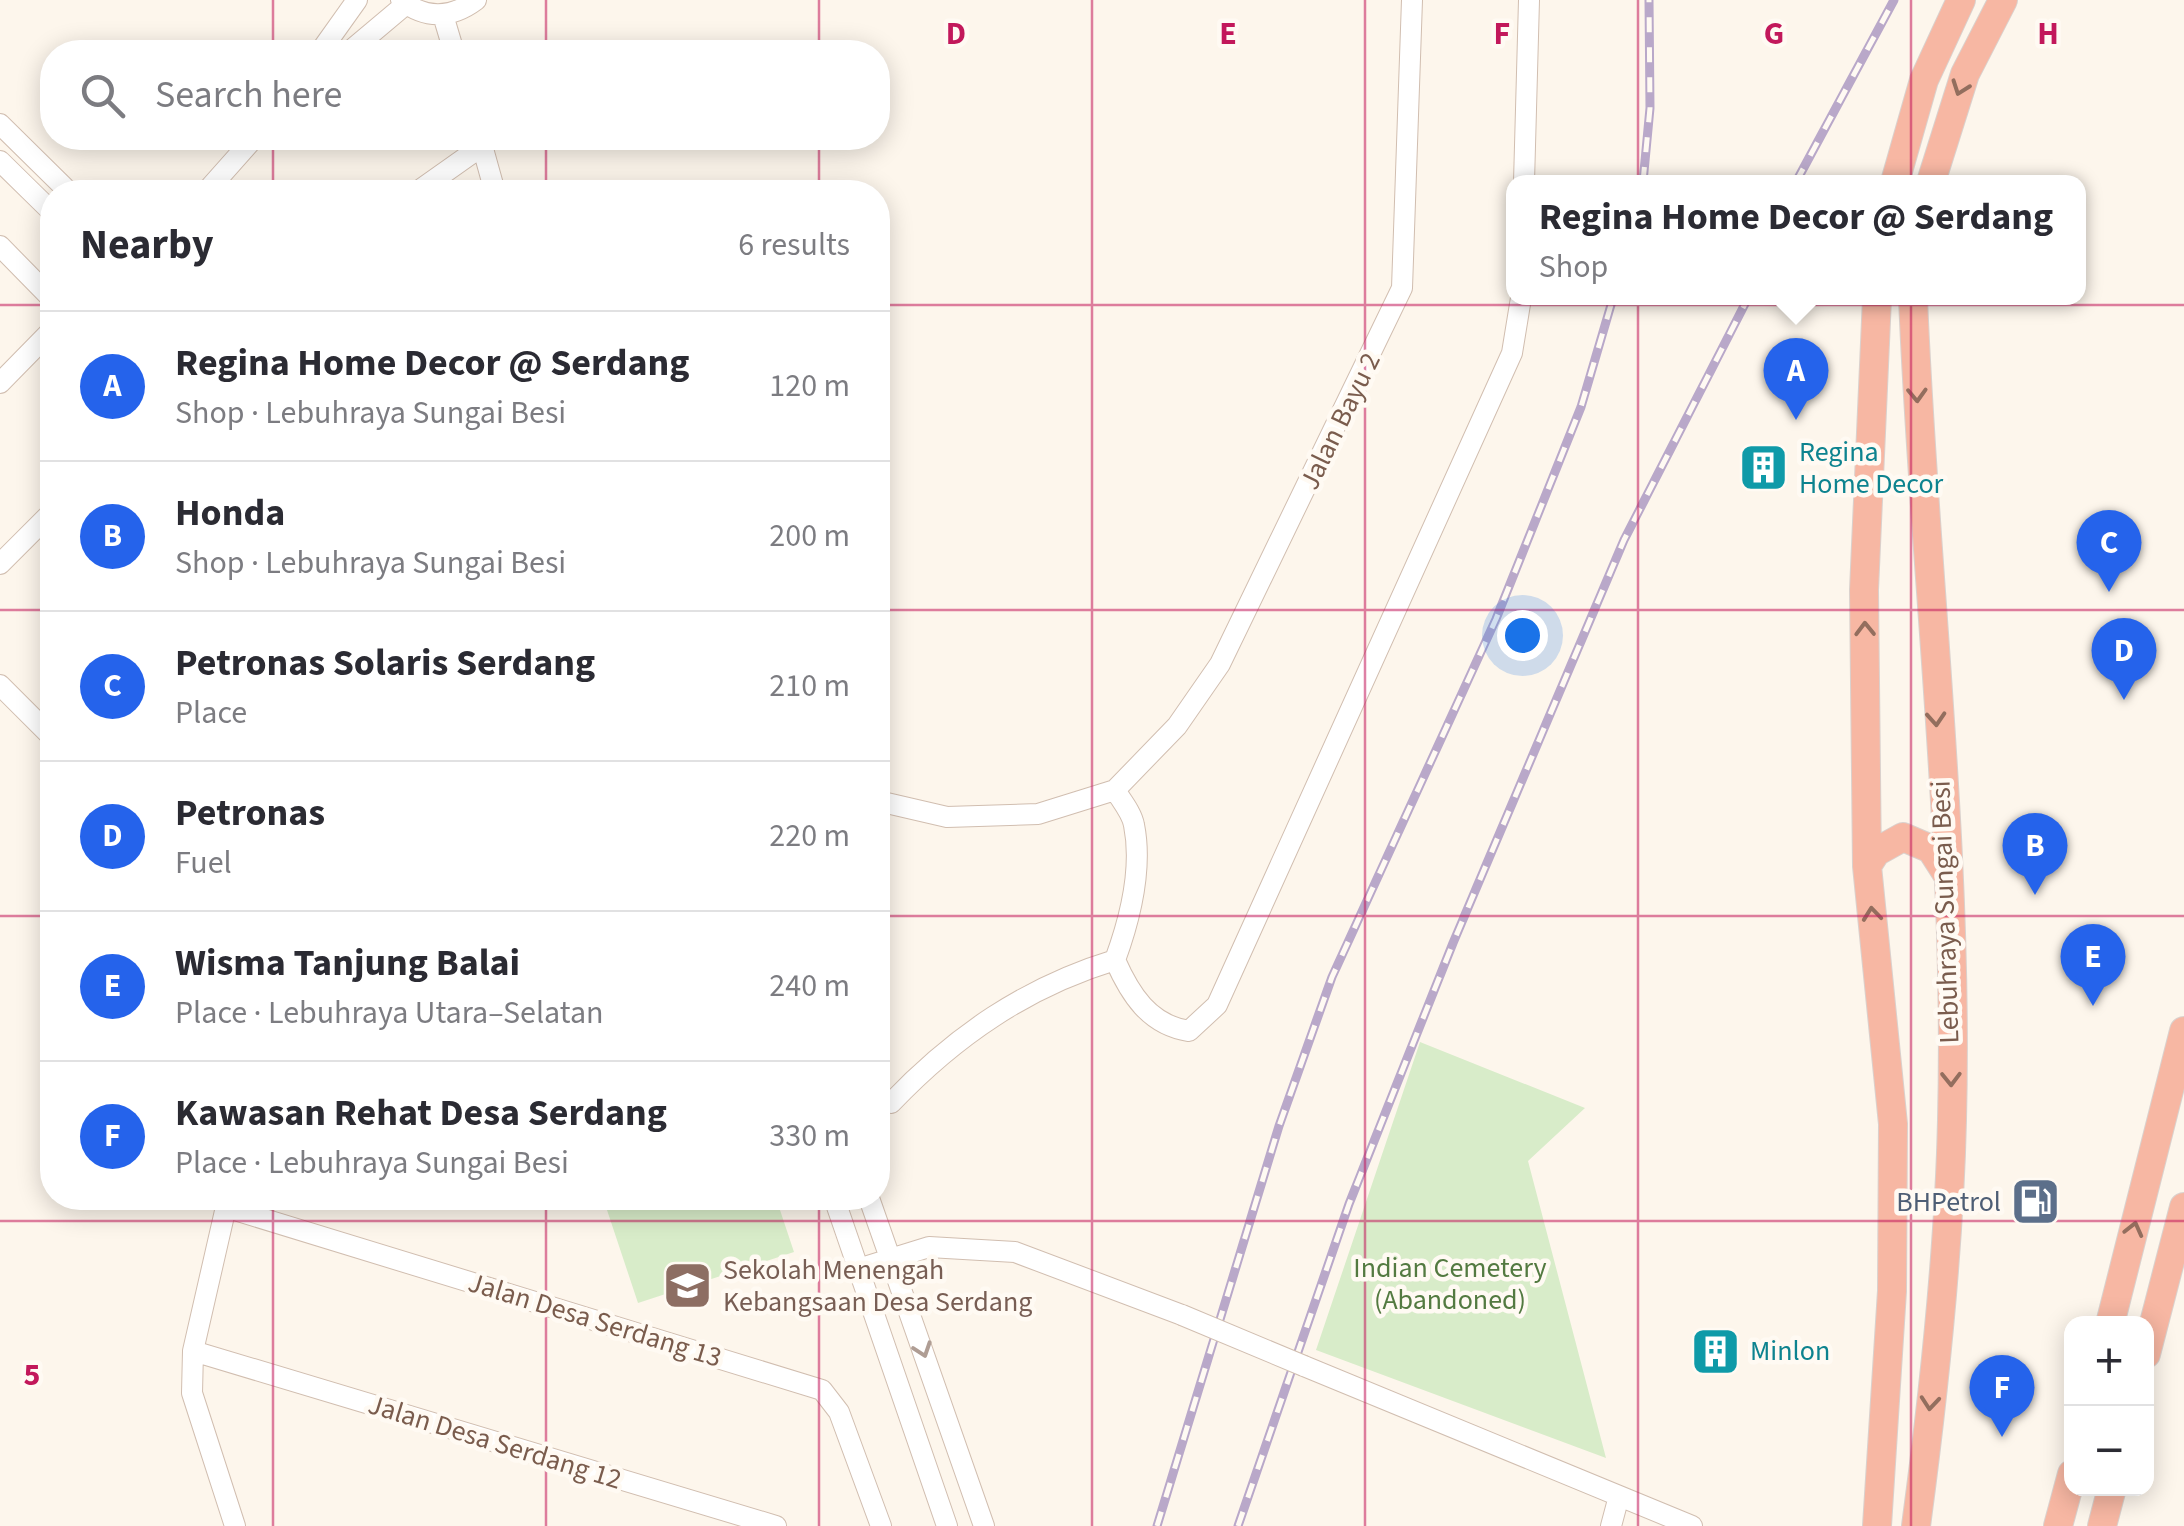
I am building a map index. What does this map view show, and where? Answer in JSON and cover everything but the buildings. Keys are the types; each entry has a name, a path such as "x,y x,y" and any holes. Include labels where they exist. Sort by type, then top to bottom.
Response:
{"highway":[{"path":"1898,175 1924,80 1961,0"},
{"path":"1933,175 1965,74 2002,0"},
{"path":"1877,305 1864,590 1868,866 1893,1124 1892,1291 1877,1526"},
{"name":"Lebuhraya Sungai Besi","path":"1912,305 1947,874 1952,1120 1940,1296 1916,1526"},
{"path":"1868,866 1876,852 1904,837 1931,849 1947,874"},
{"path":"2112,1316 2184,1031"},
{"path":"2154,1323 2184,1207"},
{"path":"2058,1526 2066,1496"},
{"path":"2102,1526 2110,1496"}],"street":[{"path":"329,40 357,0"},
{"path":"361,40 404,2 424,13 443,15 476,0"},
{"name":"Jalan Bayu 2","path":"1116,790 1178,726 1220,664 1402,288 1412,0"},
{"path":"1524,175 1529,0"},
{"path":"443,15 450,40"},
{"path":"0,124 58,180"},
{"path":"217,180 243,150"},
{"path":"432,180 471,150"},
{"path":"483,150 492,180"},
{"path":"0,161 40,200"},
{"path":"0,246 40,287"},
{"path":"890,804 947,817 1038,814 1116,790 1134,823 1136,868 1128,923 1115,960 1128,989 1151,1016 1170,1028 1189,1031 1217,1005 1512,353 1520,305"},
{"path":"0,383 40,342"},
{"path":"0,564 40,526"},
{"path":"0,685 40,725"},
{"path":"891,1103 947,1048 990,1017 1059,977 1115,960"},
{"path":"224,1210 193,1351 192,1394 235,1526"},
{"name":"Jalan Desa Serdang 13","path":"251,1210 822,1390 839,1412 881,1526"},
{"path":"838,1210 947,1526"},
{"path":"873,1210 984,1526"},
{"path":"858,1269 930,1248 1014,1252 1182,1315 1692,1526"},
{"name":"Jalan Desa Serdang 12","path":"193,1351 776,1526"},
{"path":"1611,1526 1620,1496"}],"green space":[{"name":"Indian Cemetery (Abandoned)","path":"1420,1042 1585,1108 1528,1161 1606,1458 1316,1350"},
{"path":"607,1210 780,1210 794,1252 638,1303"}],"railway":[{"path":"1644,175 1650,108 1649,0"},
{"path":"1800,175 1894,0"},
{"path":"1157,1526 1279,1126 1332,977 1496,619 1581,407 1611,305"},
{"path":"1238,1526 1349,1204 1453,943 1624,540 1744,305"}],"place":[{"name":"Regina Home Decor @ Serdang","path":"1796,420"},
{"name":"Regina Home Decor","path":"1764,468"},
{"name":"Petronas Solaris Serdang","path":"2109,592"},
{"name":"Petronas","path":"2124,700"},
{"name":"Honda","path":"2035,895"},
{"name":"Wisma Tanjung Balai","path":"2093,1006"},
{"name":"BHPetrol","path":"2036,1202"},
{"name":"Sekolah Menengah Kebangsaan Desa Serdang","path":"688,1286"},
{"name":"Minlon","path":"1715,1351"},
{"name":"Kawasan Rehat Desa Serdang","path":"2002,1437"}]}
